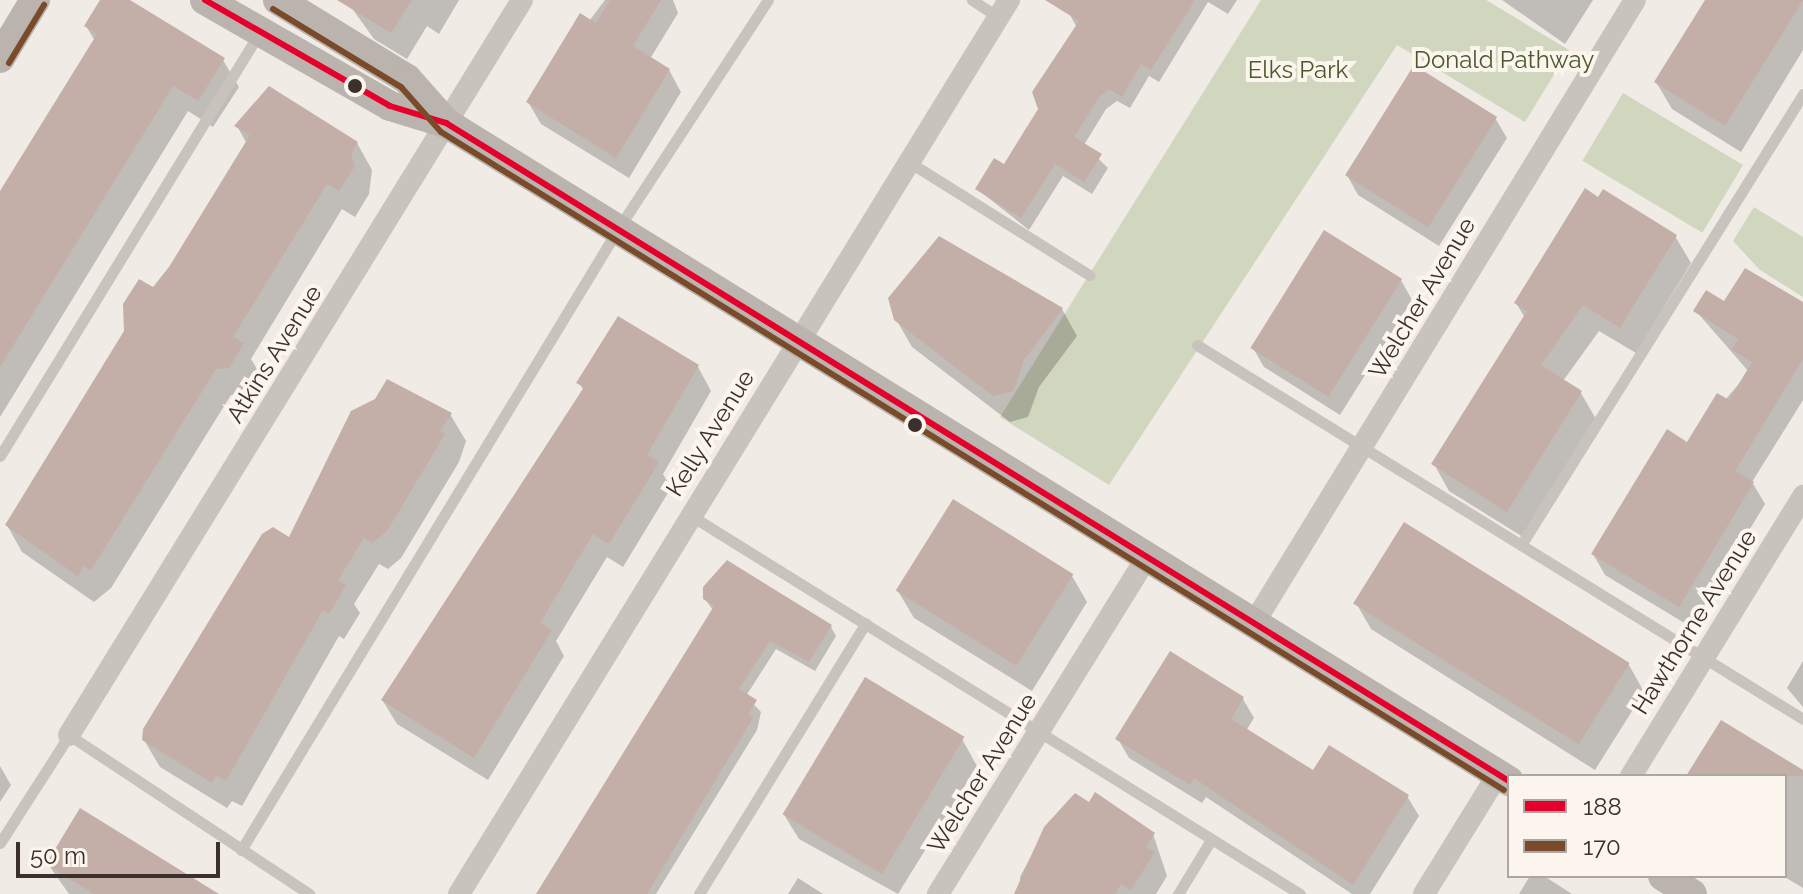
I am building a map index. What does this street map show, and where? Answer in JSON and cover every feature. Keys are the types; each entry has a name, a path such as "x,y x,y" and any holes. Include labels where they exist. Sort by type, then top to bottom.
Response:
{"main road":[{"path":"1,56 35,0"},
{"path":"205,0 390,106 446,123 1504,777"},
{"path":"278,0 407,79 446,123"},
{"path":"1666,878 1692,894"}],"street":[{"name":"Atkins Avenue","path":"69,735 522,0"},
{"name":"Welcher Avenue","path":"1254,623 1635,0"},
{"name":"Kelly Avenue","path":"459,894 1003,8"},
{"name":"Hawthorne Avenue","path":"1632,774 1803,496"},
{"name":"Welcher Avenue","path":"938,894 1147,557"},
{"path":"1424,894 1504,777"}],"lane":[{"path":"241,850 618,229 768,0"},
{"path":"972,0 1003,8"},
{"path":"0,456 261,30"},
{"path":"1521,545 1803,94"},
{"path":"909,162 1089,275"},
{"path":"1197,345 1803,719"},
{"path":"690,515 1300,894"},
{"path":"699,894 866,623"},
{"path":"0,843 69,735 309,894"},
{"path":"1178,894 1211,840"}],"green space":[{"name":"Elks Park","path":"1261,0 1486,0 1569,50 1525,122 1397,45 1109,485 1000,417"},
{"name":"Donald Pathway","path":"1623,93 1743,165 1702,233 1582,161"},
{"path":"1754,207 1803,237 1803,297 1760,270 1733,241"}],"building":[{"path":"100,0 130,0 225,58 198,101 173,86 0,367 0,191 97,34 84,26"},
{"path":"337,0 412,0 391,33"},
{"path":"610,0 661,0 633,46 670,69 616,158 526,102 580,13 596,23"},
{"path":"1045,0 1195,0 1151,70 1141,64 1122,97 1109,89 1100,96 1074,137 1102,154 1084,182 1055,164 1021,218 975,189 994,158 1004,164 1038,109 1032,92 1079,21"},
{"path":"1705,0 1803,0 1725,126 1654,82"},
{"path":"1414,65 1497,117 1428,227 1345,175"},
{"path":"269,86 358,142 351,154 355,166 339,191 327,184 233,337 244,343 229,368 216,369 91,570 84,566 78,576 5,525 124,331 123,304 139,279 153,287 169,267 250,135 234,126"},
{"path":"1585,188 1598,197 1603,189 1677,235 1620,328 1583,305 1541,365 1582,391 1507,512 1431,464 1527,311 1514,303"},
{"path":"1324,230 1402,279 1328,397 1250,348"},
{"path":"939,236 1063,308 1024,360 1013,391 993,396 894,320 888,298"},
{"path":"1745,268 1803,302 1803,359 1735,471 1754,482 1679,607 1591,554 1667,429 1687,442 1717,393 1729,400 1752,362 1732,350 1738,339 1693,311 1706,290 1724,301"},
{"path":"618,316 699,365 647,455 659,462 609,544 593,534 540,623 552,630 474,758 381,700 584,387 576,383"},
{"path":"387,379 452,413 440,431 445,434 387,531 372,543 364,538 338,580 346,585 329,614 323,610 226,781 216,775 212,783 142,740 143,729 262,534 273,527 289,537 351,411 375,399"},
{"path":"953,499 1073,574 1016,666 896,591"},
{"path":"1404,522 1630,663 1579,744 1353,603"},
{"path":"727,560 832,625 809,662 770,641 739,689 757,700 748,715 753,718 647,894 536,894 714,606 703,599 703,587"},
{"path":"1170,651 1244,697 1231,719 1313,770 1329,745 1409,795 1353,885 1194,778 1190,785 1115,739"},
{"path":"865,677 964,737 882,874 783,814"},
{"path":"1721,720 1803,770 1803,776 1687,774"},
{"path":"1095,792 1155,833 1146,847 1155,852 1131,890 1121,884 1115,894 1014,894 1044,827 1075,793 1089,802"},
{"path":"80,808 219,894 94,894 46,864"}],"transit line":[{"name":"188","path":"205,0 390,106 446,123 1507,780"},
{"name":"170","path":"9,63 44,5"},
{"name":"170","path":"273,9 401,87 441,132 1504,790"}]}
